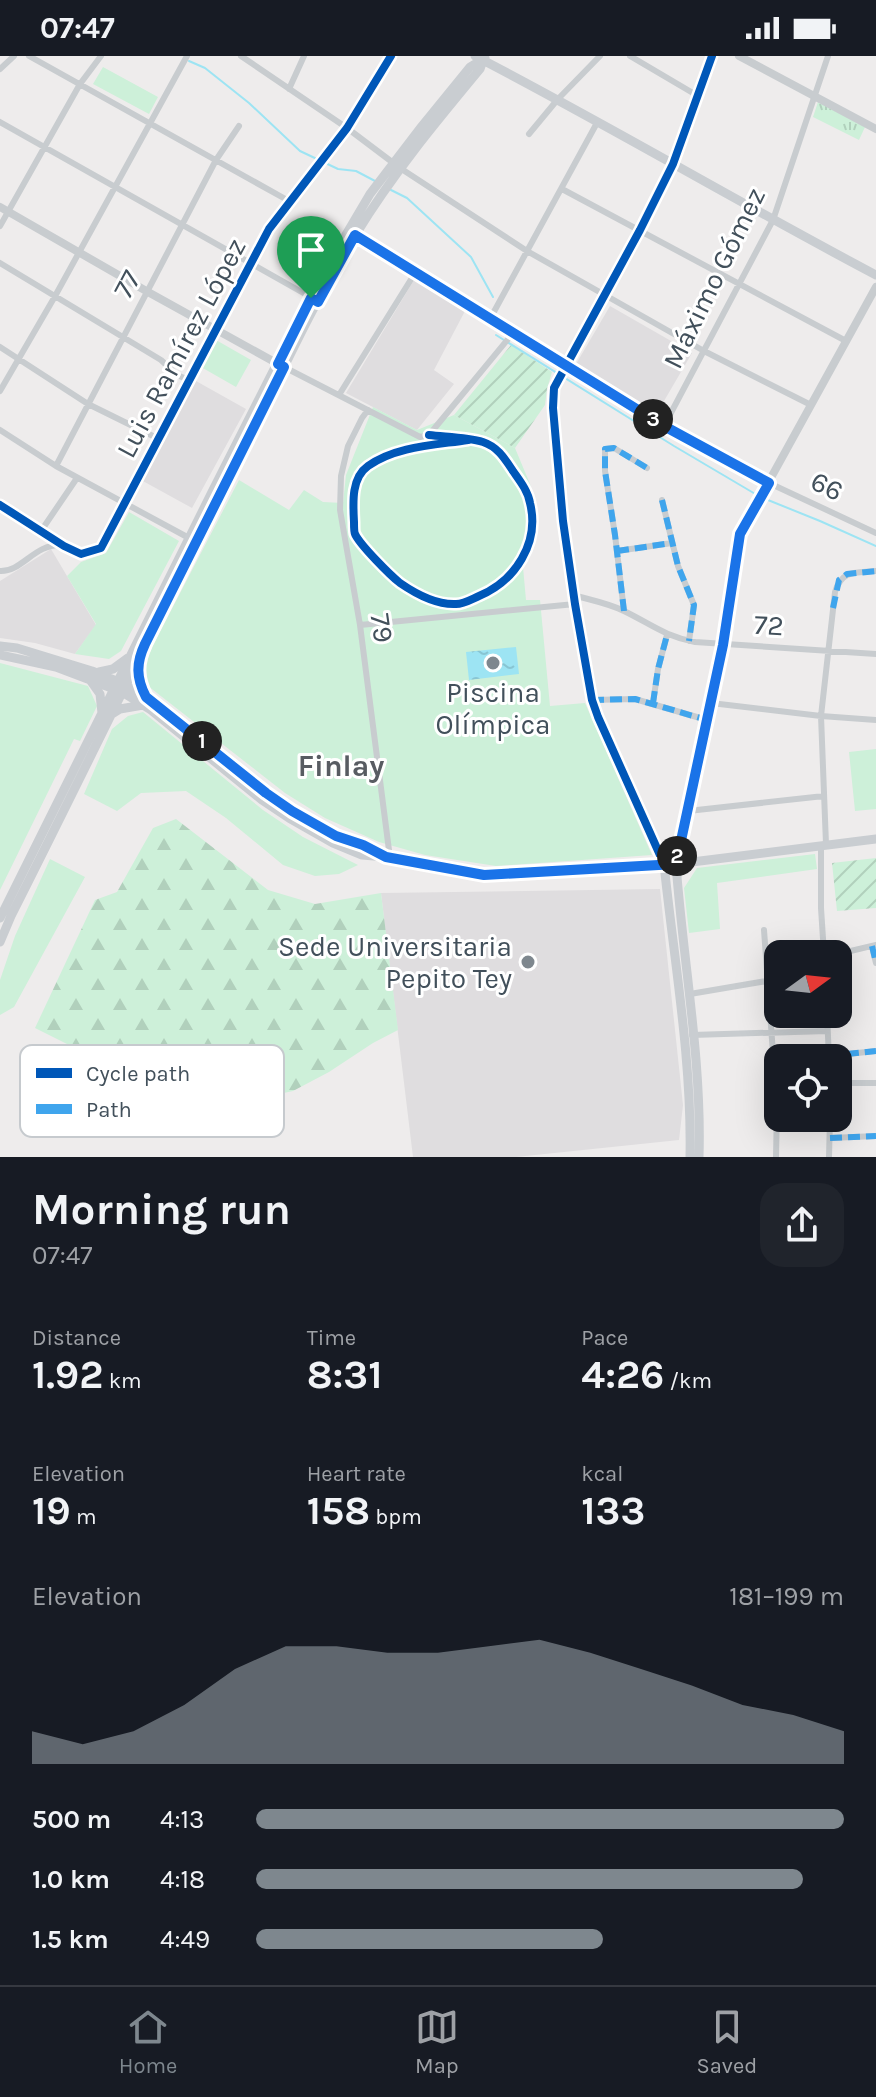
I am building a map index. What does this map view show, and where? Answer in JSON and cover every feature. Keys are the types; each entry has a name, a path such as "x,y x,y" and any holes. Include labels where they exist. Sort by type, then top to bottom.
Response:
{"main road":[{"path":"0,942 3,915 107,715 314,300 374,196 478,60 558,99 876,275"},
{"path":"0,646 17,648 93,676 146,702 262,800 333,843 362,855 484,875 676,864 876,839"},
{"path":"0,655 93,676 135,656"},
{"path":"135,656 146,702"},
{"path":"93,676 107,715"},
{"path":"107,715 146,702"},
{"path":"677,885 692,861"},
{"path":"664,864 689,1035"},
{"path":"676,864 690,994 689,1035 699,1157"},
{"path":"649,865 665,878"},
{"path":"690,1157 695,1131"}],"street":[{"path":"0,69 14,56"},
{"path":"29,56 289,201"},
{"path":"0,226 4,209 45,148 80,84 101,56"},
{"path":"241,56 347,128 395,167 527,251 704,351 811,405"},
{"path":"289,89 304,56"},
{"name":"Luis Ramírez López","path":"64,546 81,554 101,548 269,229 347,128 391,56"},
{"path":"529,134 600,56"},
{"path":"630,56 698,96"},
{"path":"664,864 592,700 563,521 554,388 673,164 712,56"},
{"path":"739,56 876,129"},
{"name":"Máximo Gómez","path":"664,426 773,220 828,56"},
{"path":"0,391 184,60"},
{"path":"490,319 598,121"},
{"path":"0,122 314,300"},
{"name":"77","path":"56,466 216,160 239,126"},
{"path":"562,189 846,341"},
{"path":"4,209 281,366 420,437 429,435 513,333"},
{"name":"66","path":"351,233 764,491 876,533"},
{"path":"0,263 189,380"},
{"path":"339,395 415,273"},
{"path":"676,864 723,645 740,534 876,287"},
{"path":"0,347 88,404 159,439"},
{"name":"79","path":"368,410 348,446 341,476 340,510 360,625 388,857"},
{"path":"0,430 77,478 193,539"},
{"path":"624,611 605,471 605,449 614,448 647,468"},
{"path":"41,531 77,478"},
{"path":"662,500 678,566 694,605 689,641"},
{"path":"0,505 64,546"},
{"path":"617,551 672,543"},
{"path":"0,571 7,571 50,545 64,546"},
{"path":"823,940 821,716 835,592 839,580 847,574 876,571"},
{"name":"72","path":"573,595 609,604 667,635 689,641 876,654"},
{"path":"360,625 575,604"},
{"path":"653,703 667,635"},
{"path":"592,700 635,699 707,720"},
{"path":"711,703 876,720"},
{"path":"688,811 824,796"},
{"path":"764,930 765,940"},
{"path":"852,950 874,945 876,963"},
{"path":"690,994 764,982"},
{"path":"772,1028 773,1044"},
{"path":"689,1035 827,1031 828,1044"},
{"path":"852,1054 876,1051"},
{"path":"852,1083 876,1083"},
{"path":"776,1157 777,1132"},
{"path":"829,1157 830,1132"},
{"path":"830,1138 876,1136"}],"shaded area":[{"path":"414,280 465,311 434,370 454,384 417,430 346,393"},
{"path":"610,306 692,353 657,413 576,364"},
{"path":"196,381 246,409 192,508 141,480"},
{"path":"51,549 96,625 75,654 35,643 0,638 0,581"},
{"name":"Sede Universitaria Pepito Tey","path":"660,889 683,1105 679,1140 516,1157 413,1157 381,893"}],"green space":[{"path":"103,67 158,97 149,114 93,84"},
{"path":"818,102 865,127 859,140 813,117"},
{"path":"216,340 251,360 236,387 201,367"},
{"path":"511,345 552,372 545,405 515,448 454,415"},
{"path":"373,407 417,430 454,415 515,448 534,501 531,551 523,567 526,600 540,600 550,706 585,703 652,855 496,866 425,855 379,842 325,818 285,793 148,686 145,666 153,645 239,480 289,510 304,490 323,502 343,503 346,475"},
{"path":"129,512 179,541 121,651 109,659 75,654 96,624 67,576 81,562 106,553"},
{"path":"0,663 88,686 97,706 80,741 74,739 0,890"},
{"path":"143,712 263,810 303,837 358,865 339,874 315,876 283,865 226,818 186,791 141,793 117,811 84,794 112,729 128,716"},
{"path":"876,749 876,809 855,811 849,752"},
{"path":"176,819 268,890 315,904 381,893 398,1030 329,1072 284,1093 284,1045 69,1045 35,1028 95,900 117,892 153,828"},
{"path":"815,854 817,869 717,883 720,929 689,933 684,888 697,868"},
{"path":"876,858 876,908 837,911 832,863"},
{"path":"50,859 85,877 14,1007 0,1015 0,980 15,936"}],"water":[{"name":"Piscina Olímpica","path":"516,647 519,674 469,680 466,652"}],"waterway":[{"path":"189,61 205,68 249,103 300,151 338,169 356,171 375,181"},
{"path":"391,190 407,198 471,257 493,297"},
{"path":"496,335 757,495"},
{"path":"763,498 876,546"}],"marked path":[{"path":"624,611 605,471 605,449 614,448 647,468"},
{"path":"662,500 678,566 694,605 689,641"},
{"path":"617,551 672,543"},
{"path":"833,608 839,580 847,574 876,571"},
{"path":"653,703 667,635"},
{"path":"592,700 635,699 707,720"},
{"path":"872,946 876,963"},
{"path":"852,1054 876,1051"},
{"path":"830,1138 876,1136"}],"cycle path":[{"path":"0,505 81,554 101,548 269,229 347,128 391,56"},
{"path":"664,864 592,700 563,521 554,388 673,164 712,56"},
{"path":"429,435 477,440 497,450 526,490 532,518 528,546 514,571 504,581 462,603 441,603 400,583 358,539 354,532 354,491 362,471 379,459 416,447 468,440"}],"place":[{"name":"Piscina Olímpica","path":"493,663"},
{"name":"Sede Universitaria Pepito Tey","path":"528,962"}],"district":[{"name":"Finlay","path":"341,766"}],"route":[{"path":"355,235 664,426 769,483 740,534 723,645 676,864 484,875 386,857 336,836 292,811 146,697 138,674 139,657 284,367 278,364 311,298 318,302 355,235"}]}
